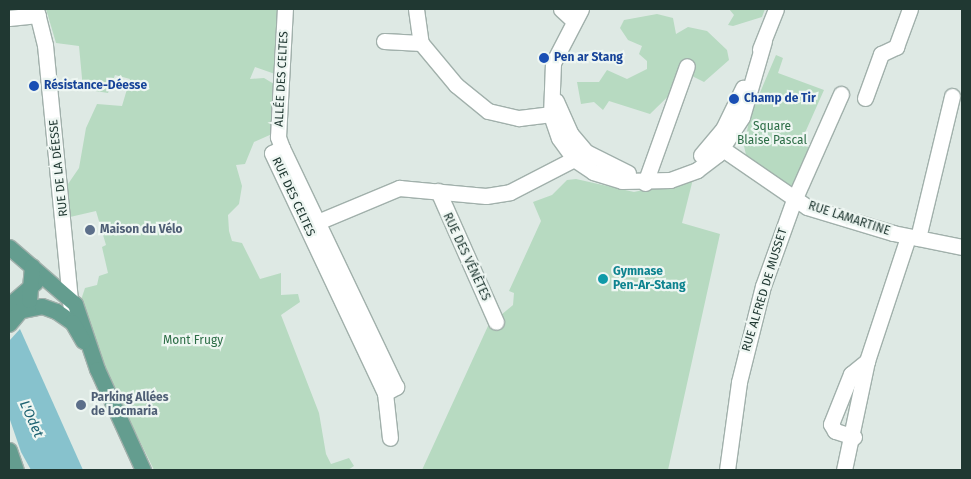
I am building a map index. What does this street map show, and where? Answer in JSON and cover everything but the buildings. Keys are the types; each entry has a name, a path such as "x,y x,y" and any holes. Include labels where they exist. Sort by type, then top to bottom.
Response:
{"main road":[{"path":"9,247 66,294 81,314 94,360"},
{"path":"13,312 38,271"},
{"path":"13,312 46,307 72,322 94,360 143,470"},
{"path":"9,450 16,470"}],"street":[{"name":"ALLÉE DES CELTES","path":"282,148 278,137 285,9"},
{"path":"416,9 421,43 444,73 482,108 508,116 556,114"},
{"path":"560,9 578,15 555,55 551,83 559,138 574,159 602,176 645,179 688,174 718,146 747,104 764,41 776,9"},
{"path":"865,98 881,54 896,47 910,9"},
{"path":"9,18 37,12"},
{"name":"RUE DE LA DÉESSE","path":"37,12 45,45 66,236 66,294 72,322"},
{"path":"384,41 421,43"},
{"path":"645,179 687,66"},
{"name":"RUE ALFRED DE MUSSET","path":"727,470 750,334 794,200 841,94"},
{"path":"844,470 854,437 867,361 913,237 952,96"},
{"path":"556,114 592,157 616,170 645,179"},
{"name":"RUE LAMARTINE","path":"718,146 794,200 913,237 962,246"},
{"name":"RUE DES CELTES","path":"282,148 312,224 396,387 385,393 390,438"},
{"path":"312,224 391,190 438,191 486,196 510,192 574,159"},
{"name":"RUE DES VÉNÈTES","path":"438,191 496,322"},
{"path":"854,437 831,424 851,374 867,361"}],"green space":[{"name":"Mont Frugy","path":"46,9 281,9 275,74 255,67 250,79 264,78 274,84 272,134 254,142 245,164 236,165 242,186 239,204 228,215 229,231 232,241 242,243 260,279 281,273 281,295 298,294 300,302 281,315 319,413 326,454 331,464 349,458 354,466 348,470 154,470 113,387 81,300 85,288 97,285 99,276 108,273 102,247 106,245 96,211 70,217 67,203 68,184 79,168 86,128 97,104 122,106 130,79 115,75 108,93 83,89 79,46 56,43"},
{"path":"729,9 765,9 762,17 733,26 728,25 734,15"},
{"path":"657,14 673,18 676,34 688,27 707,31 727,50 729,60 704,82 690,75 650,114 609,101 603,110 594,102 581,104 577,82 599,82 607,70 627,79 647,69 647,61 639,54 642,46 628,40 620,28 624,20"},
{"name":"Square Blaise Pascal","path":"776,55 783,58 778,73 824,90 800,144 811,148 792,187 746,155 744,146 750,116"},
{"path":"576,179 634,192 693,179 682,223 720,234 668,470 422,470 488,326 513,305 514,293 509,291 541,221 533,202 552,195 567,180"}],"water":[{"name":"L'Odet","path":"20,329 83,470 31,470 21,452 9,417 9,341"}],"place":[{"name":"Pen ar Stang","path":"544,58"},
{"name":"Résistance-Déesse","path":"34,86"},
{"name":"Champ de Tir","path":"734,99"},
{"name":"Maison du Vélo","path":"90,230"},
{"name":"Gymnase Pen-Ar-Stang","path":"603,279"},
{"name":"Parking Allées de Locmaria","path":"81,405"}]}
